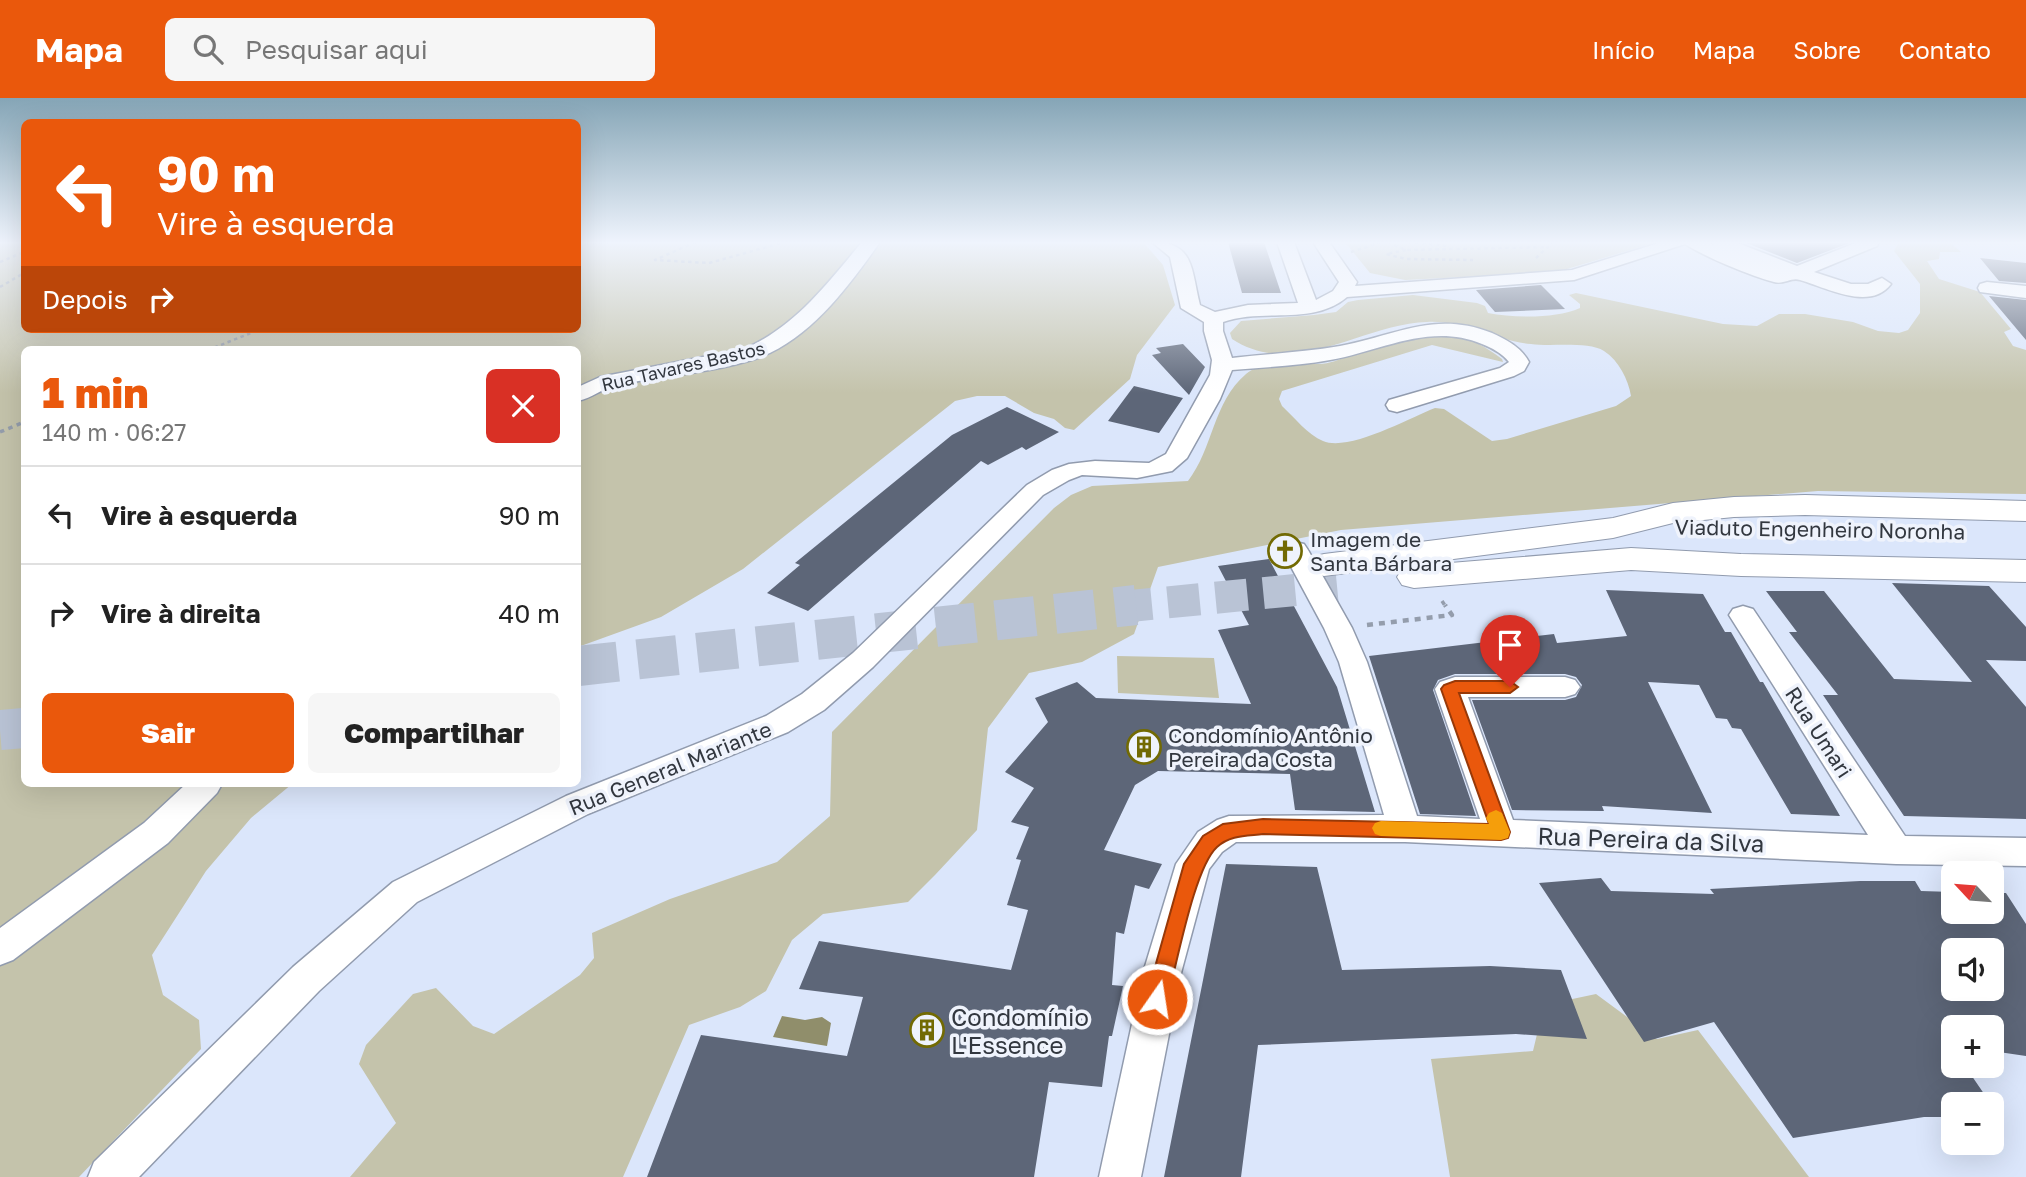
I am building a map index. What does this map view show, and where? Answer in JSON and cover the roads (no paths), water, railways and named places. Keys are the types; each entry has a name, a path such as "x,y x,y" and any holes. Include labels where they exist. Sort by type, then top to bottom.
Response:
{"main road":[{"path":"1319,567 1613,528 1673,513 1734,507 1805,505 2026,511"},
{"name":"Viaduto Engenheiro Noronha","path":"1613,528 1880,538 2026,551"},
{"name":"Viaduto Engenheiro Noronha","path":"1632,559 1740,546 2026,532"},
{"path":"1319,567 1632,559 1741,565 2026,571"}],"street":[{"name":"Rua Tavares Bastos","path":"581,394 607,381 749,354 767,348 781,339 829,292"},
{"path":"1187,292 1191,308 1214,319 1235,311 1309,308 1334,301 1337,292"},
{"path":"1303,292 1309,308"},
{"path":"2018,292 2026,311"},
{"path":"1214,319 1212,327 1223,365 1326,355 1432,328 1461,331 1488,338 1517,356 1517,367 1507,372 1397,405"},
{"name":"Rua General Mariante","path":"108,1177 306,979 405,892 577,805 777,724 813,702 863,660 1035,490 1068,471 1149,470 1168,464 1175,458 1223,365"},
{"path":"1319,567 1338,628 1353,662 1405,829"},
{"name":"Rua Umari","path":"1743,615 1896,849"},
{"path":"1501,832 1450,689 1565,687"},
{"path":"0,949 156,833 203,787"},
{"name":"Rua Pereira da Silva","path":"1120,1177 1162,973 1194,864 1210,842 1229,829 1405,829 2026,852"}],"tunnel":[{"path":"1120,607 1337,586"},
{"path":"581,666 1136,605"},
{"path":"0,730 21,728"}],"place":[{"name":"Imagem de Santa Bárbara","path":"1285,551"},
{"name":"Condomínio Antônio Pereira da Costa","path":"1144,747"},
{"name":"Condomínio L'Essence","path":"927,1030"}]}
